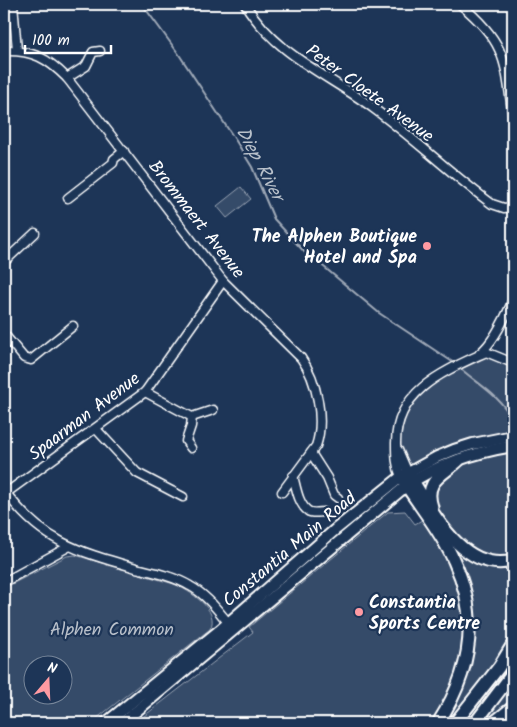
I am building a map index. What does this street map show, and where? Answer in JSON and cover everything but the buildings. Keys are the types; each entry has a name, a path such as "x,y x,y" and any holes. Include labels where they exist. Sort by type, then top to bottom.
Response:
{"highway":[{"path":"434,512 430,496 432,485 437,477 459,460"},
{"path":"407,479 434,512 447,532 461,547 475,557 493,563 513,561"},
{"path":"407,479 454,560 466,598 469,618 466,661 459,686 450,706 438,723"},
{"path":"456,723 499,667 513,644"},
{"path":"475,723 513,673"},
{"path":"493,723 513,707"}],"main road":[{"name":"Constantia Main Road","path":"122,723 231,626 407,479 454,450 513,436"},
{"name":"Constantia Main Road","path":"407,479 491,450 513,446"},
{"name":"Constantia Main Road","path":"106,723 231,626"}],"street":[{"path":"13,4 17,50"},
{"name":"Peter Cloete Avenue","path":"245,4 266,31 287,51 374,109 492,204 504,208 513,207"},
{"path":"460,4 484,26 497,44 506,67 513,118"},
{"name":"Brommaert Avenue","path":"4,50 17,50 33,54 51,62 67,78 223,281 301,358 310,373 317,399 318,440 282,492"},
{"path":"67,78 86,66 93,52 100,51"},
{"path":"68,198 113,163 114,159 126,153"},
{"path":"4,262 35,233"},
{"name":"Spaarman Avenue","path":"5,492 96,429 145,392 223,281"},
{"path":"407,479 396,446 396,432 400,418 411,398 434,378 488,350 513,300"},
{"path":"4,334 24,358 32,360 73,326"},
{"path":"488,350 513,363"},
{"path":"145,392 192,417 213,410"},
{"path":"191,448 186,441 192,417"},
{"path":"96,429 137,473 184,497"},
{"path":"311,452 327,478 334,495 338,498"},
{"path":"293,476 299,496 306,510 310,512 324,512"},
{"path":"5,492 27,517 68,547 181,581 201,594 231,626"},
{"path":"4,582 68,547"}],"green space":[{"path":"241,187 251,199 227,218 217,206"},
{"path":"486,352 513,363 513,723 135,723 253,632 249,627 388,512 405,511 415,524 434,513 430,490 459,459 454,451 408,473 396,446 397,427 417,392"},
{"name":"Alphen Common","path":"75,555 174,584 194,596 207,608 212,622 210,629 91,723 4,723 4,588 67,556"}],"waterway":[{"name":"Diep River","path":"142,4 178,53 252,167 274,219 309,257 324,267 379,313 454,363"},
{"name":"Diep River","path":"461,369 490,392 508,411 513,420"}],"place":[{"name":"The Alphen Boutique Hotel and Spa","path":"427,246"},
{"name":"Constantia Sports Centre","path":"359,612"}]}
